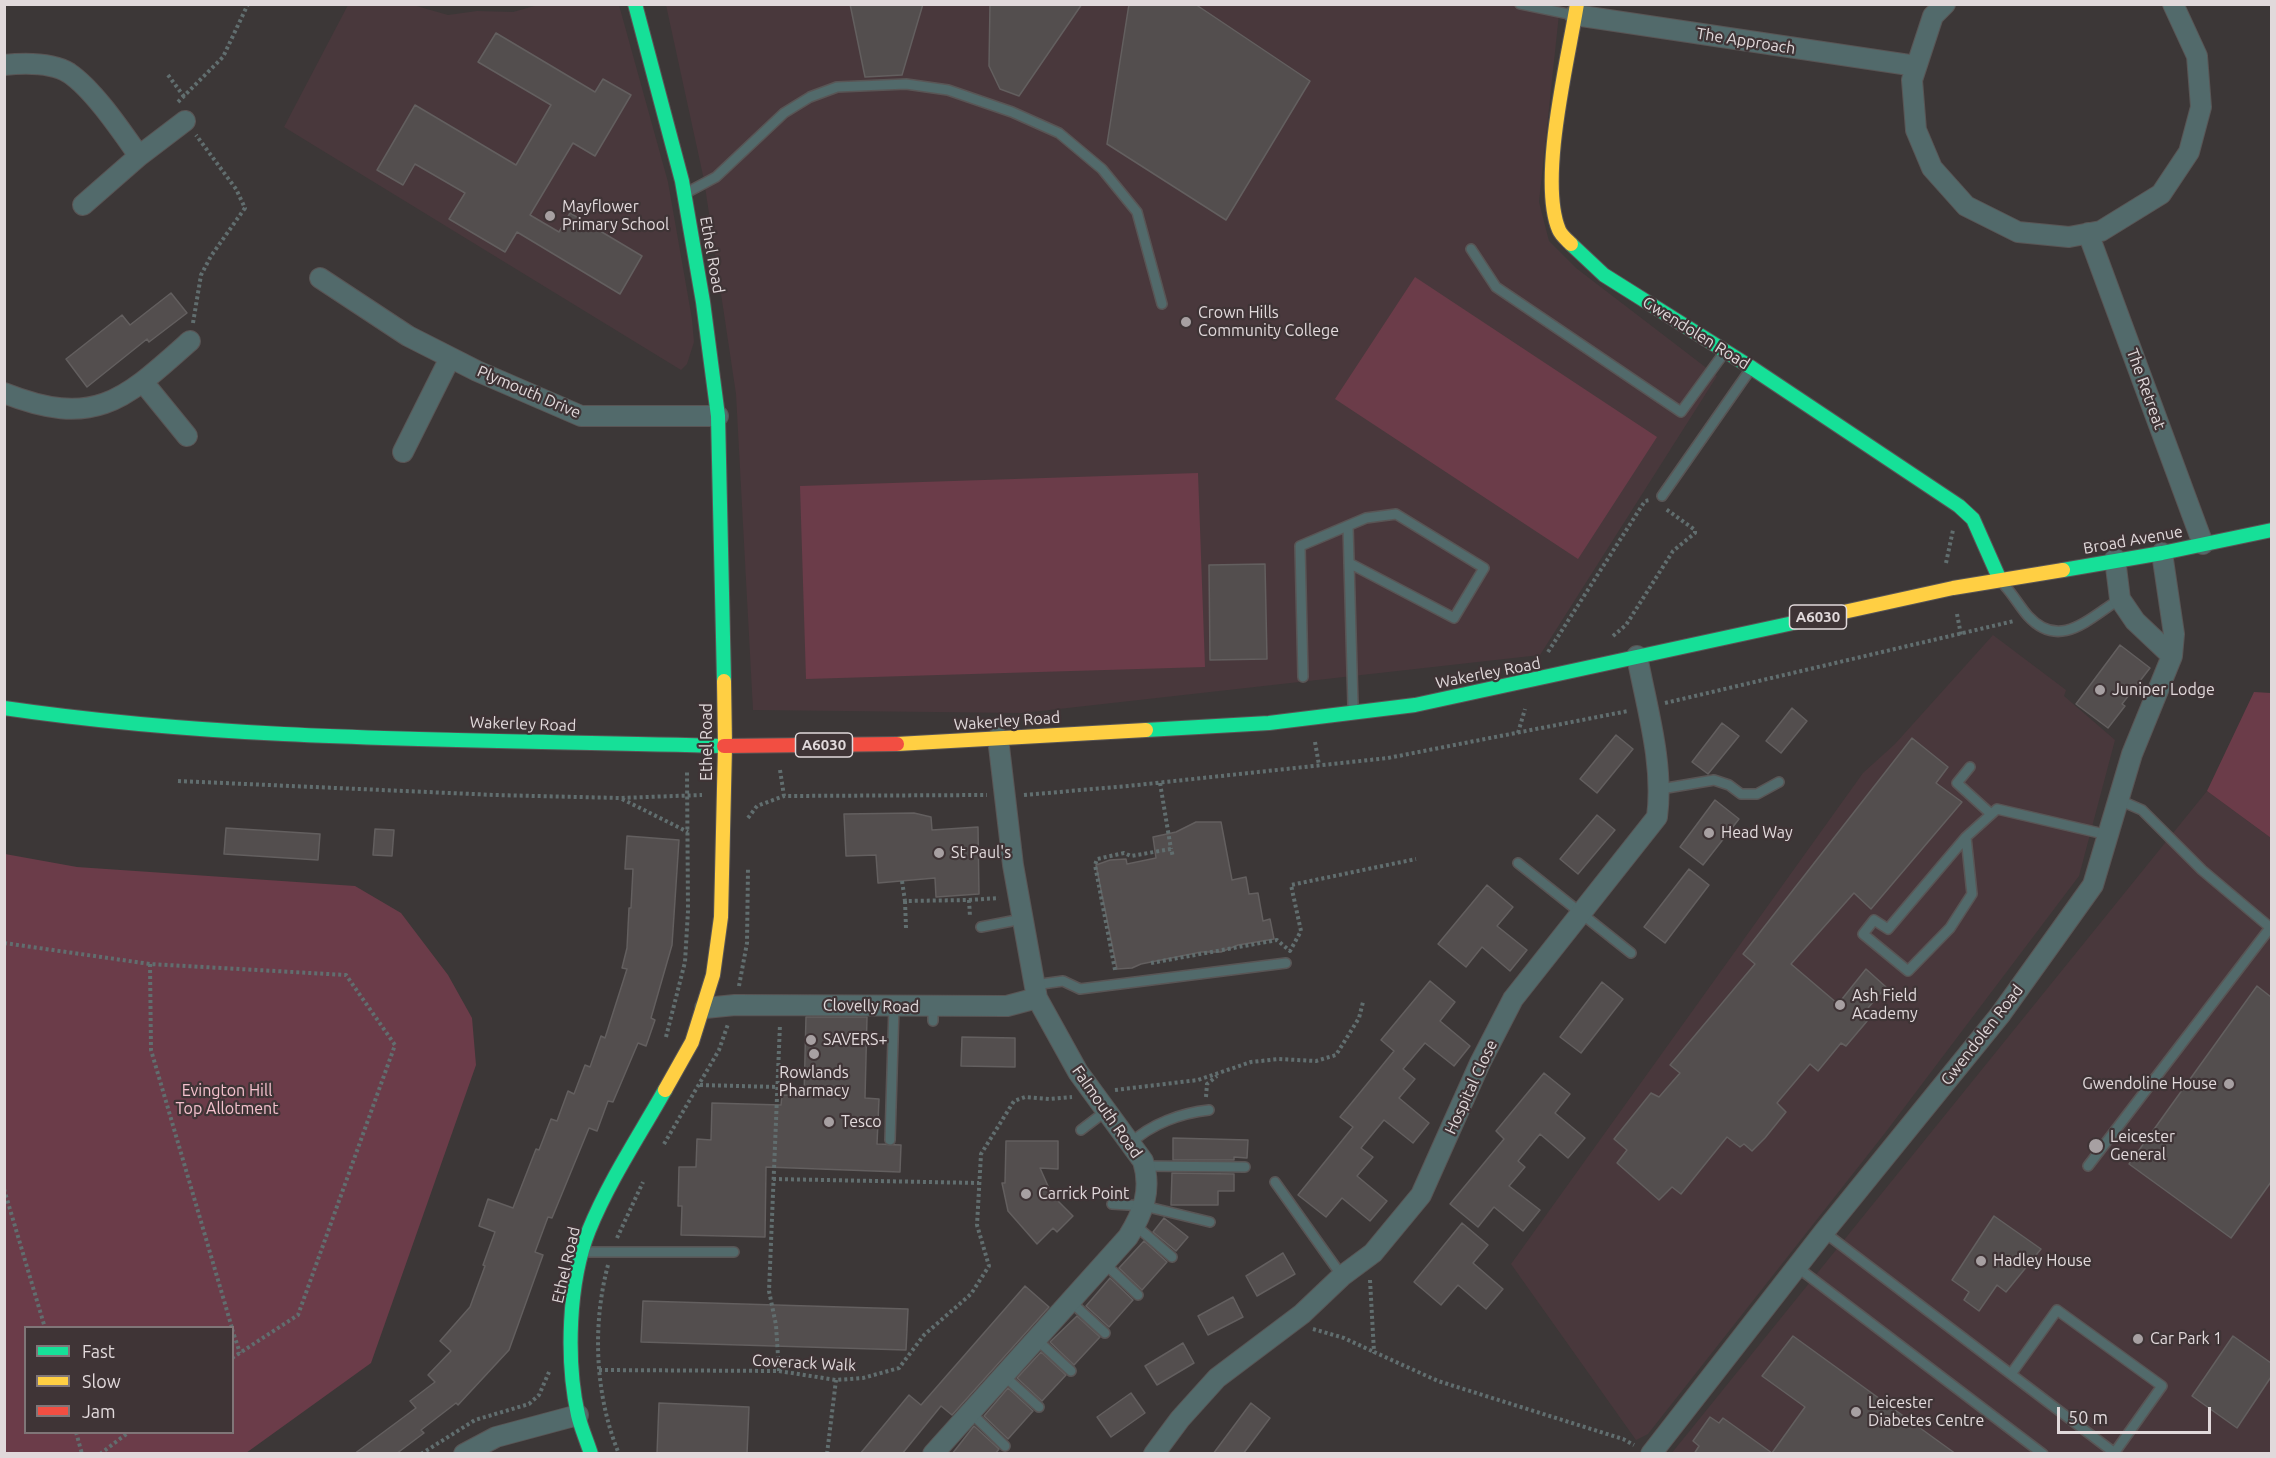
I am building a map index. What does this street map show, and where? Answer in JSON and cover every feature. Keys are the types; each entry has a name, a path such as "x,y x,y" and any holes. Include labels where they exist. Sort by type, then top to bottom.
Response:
{"main road":[{"name":"Ethel Road","path":"591,1454 578,1415 571,1360 572,1308 583,1252 588,1232 603,1200 692,1042 705,1008 713,975 720,917 724,795 718,416 703,302 684,194 635,4"},
{"name":"Gwendolen Road","path":"1576,10 1551,163 1552,197 1559,231 1579,254 1604,275 1752,368 1959,506 1973,519 2000,580"},
{"name":"Broad Avenue","path":"2000,580 2115,559 2162,553 2271,530"},
{"name":"Wakerley Road","path":"4,708 78,718 246,733 725,746 881,745 1269,723 1353,714 1534,681 1637,656 2000,580"}],"street":[{"path":"1945,4 1933,16 1912,80 1916,130 1932,168 1966,206 2018,232 2068,237 2101,231 2161,194 2189,152 2201,107 2197,56 2173,4"},
{"name":"The Approach","path":"1576,10 1916,66"},
{"path":"4,65 30,62 68,73 104,109 140,156"},
{"path":"83,205 185,121"},
{"name":"The Retreat","path":"2088,233 2203,544"},
{"name":"Plymouth Drive","path":"320,278 408,336 581,416 718,416"},
{"path":"4,393 34,405 73,410 107,405 143,382 190,341"},
{"path":"402,452 450,357"},
{"path":"143,382 187,436"},
{"name":"Gwendolen Road","path":"1646,1451 2000,1015 2093,885 2132,754 2172,656 2175,634 2162,553"},
{"path":"2115,559 2120,599 2135,621 2172,656"},
{"name":"Hospital Close","path":"1154,1454 1180,1419 1217,1378 1290,1322 1342,1276 1370,1255 1421,1195 1480,1063 1513,999 1657,817 1661,789 1637,656"},
{"name":"Falmouth Road","path":"937,1452 1135,1226 1144,1206 1147,1176 1131,1143 1094,1095 1035,992 1018,896 998,738"},
{"name":"Clovelly Road","path":"705,1008 735,1005 894,1006 933,1014 1007,1006 1035,992"},
{"path":"464,1454 496,1437 578,1415"}],"lane":[{"path":"1520,4 1576,10"},
{"path":"684,194 716,177 784,113 810,97 837,87 848,86 906,84 948,90 1012,112 1059,133 1102,169 1137,212 1162,304"},
{"path":"1471,249 1497,287 1681,412 1725,351"},
{"path":"1662,496 1752,368"},
{"path":"1303,677 1300,546 1366,518 1396,514 1484,568 1454,618 1349,563"},
{"path":"1348,526 1353,714"},
{"path":"2000,580 2029,617 2046,630 2066,633 2120,599"},
{"path":"1970,766 1957,783 1991,814"},
{"path":"1661,789 1714,780 1728,785 1741,794 1757,794 1779,782"},
{"path":"2088,1166 2271,929 2202,870 2142,810 2119,800"},
{"path":"1966,837 1972,894 1950,928 1908,971 1863,934 1874,920 1888,929 1966,837 1997,809 2108,835"},
{"path":"1518,863 1631,953"},
{"path":"981,927 1022,919"},
{"path":"1035,992 1063,981 1080,989 1286,963"},
{"path":"890,1140 894,1006"},
{"path":"1131,1143 1142,1133 1168,1121 1209,1110"},
{"path":"1081,1130 1106,1111"},
{"path":"1144,1166 1245,1167"},
{"path":"1275,1182 1342,1276"},
{"path":"1112,1204 1144,1206 1210,1222"},
{"path":"1135,1226 1172,1257"},
{"path":"1824,1232 2011,1374 2116,1453 2162,1386 2057,1310 2011,1374"},
{"path":"583,1252 734,1252"},
{"path":"1104,1263 1138,1295"},
{"path":"1797,1267 2043,1454"},
{"path":"1070,1301 1105,1333"},
{"path":"1036,1339 1071,1371"},
{"path":"1003,1375 1039,1407"},
{"path":"970,1412 1005,1446"}],"path":[{"path":"190,341 201,275 211,256 245,208 218,163 173,106 185,98 223,57 248,4"},
{"path":"168,75 185,98"},
{"path":"1599,666 1605,645 1626,626 1674,551 1695,533 1695,530 1659,504 1662,496"},
{"path":"1534,681 1550,647 1645,501 1662,496"},
{"path":"748,827 748,816 757,806 784,796 1004,795 1160,783 1388,758 1647,708 1791,676 2029,617"},
{"path":"665,1044 685,963 688,745"},
{"path":"178,780 620,798 687,794 724,795"},
{"path":"1160,783 1173,857"},
{"path":"620,798 688,832"},
{"path":"1124,968 1114,970 1095,865 1097,859 1124,853 1131,856 1172,849"},
{"path":"1142,965 1276,940 1290,951 1301,931 1291,885 1416,859"},
{"path":"662,1147 700,1085 718,1050 735,1005 747,943 748,860"},
{"path":"902,881 906,928"},
{"path":"905,901 969,900 1018,896"},
{"path":"969,900 971,927"},
{"path":"4,943 150,964 346,975 395,1045 298,1315 234,1357"},
{"path":"150,964 151,1050 231,1326"},
{"path":"1094,1095 1136,1086 1198,1080 1251,1062 1279,1059 1316,1061 1336,1056 1359,1018 1363,1002"},
{"path":"779,1371 776,1325 769,1291 781,1005"},
{"path":"1209,1110 1205,1099 1207,1084 1220,1074"},
{"path":"700,1085 777,1087"},
{"name":"Coverack Walk","path":"599,1370 779,1371 836,1380 863,1378 899,1368 924,1335 971,1294 989,1266 977,1225 981,1154 1014,1101 1025,1097 1049,1099 1094,1095"},
{"path":"619,1454 606,1410 599,1370 599,1314 602,1287 611,1252 647,1173"},
{"path":"773,1179 979,1183"},
{"path":"4,1189 44,1326"},
{"path":"1370,1255 1374,1352"},
{"path":"1290,1322 1344,1338 1438,1381 1623,1439 1646,1451"},
{"path":"234,1334 240,1353"},
{"path":"421,1454 475,1420 529,1404 539,1395 549,1374 549,1362"},
{"path":"827,1454 836,1380"},
{"path":"77,1434 82,1454"},
{"path":"100,1454 126,1434"}],"shaded area":[{"name":"Mayflower Primary School","path":"348,5 413,5 448,15 477,11 513,12 538,5 619,5 668,182 692,319 694,342 687,364 681,370 284,127"},
{"name":"Crown Hills Community College","path":"666,5 1560,5 1539,202 1549,241 1576,268 1717,376 1540,655 1023,713 753,710 736,394 704,180"},
{"name":"Ash Field Academy","path":"1993,635 2066,690 2064,696 2115,740 2079,876 1885,1133 1648,1434 1636,1440 1511,1264 1863,773 1895,744"},
{"name":"Leicester General","path":"2207,791 2271,838 2271,1453 1671,1454"}],"green space":[{"path":"1415,277 1657,437 1578,559 1335,399"},
{"path":"1198,473 1205,667 806,679 800,486"},
{"path":"2254,692 2271,693 2271,838 2207,791"},
{"name":"Evington Hill Top Allotment","path":"5,854 77,867 355,886 401,913 448,975 472,1018 476,1065 371,1363 246,1453 5,1453"}],"building":[{"path":"850,4 923,4 902,75 865,77"},
{"path":"990,4 1082,4 1019,96 1000,89 989,66"},
{"path":"1129,4 1195,4 1310,81 1226,220 1107,144"},
{"path":"496,33 595,92 603,79 631,95 595,156 573,143 530,215 559,232 570,213 642,256 620,294 517,232 505,252 449,219 465,193 415,164 403,185 377,170 415,105 516,165 551,105 478,62"},
{"path":"171,293 187,313 149,342 147,339 87,387 66,359 122,315 130,325"},
{"path":"1265,564 1267,659 1210,660 1209,565"},
{"name":"Juniper Lodge","path":"2120,645 2150,668 2122,704 2125,706 2108,728 2076,704"},
{"path":"1792,708 1807,721 1781,753 1766,741"},
{"path":"1722,723 1739,736 1708,774 1692,762"},
{"path":"1616,735 1633,749 1597,793 1580,779"},
{"path":"1912,738 1948,767 1936,783 1962,802 1871,909 1854,893 1791,964 1838,1004 1866,969 1886,987 1862,1015 1868,1020 1846,1046 1841,1043 1818,1071 1810,1064 1777,1103 1786,1112 1752,1151 1744,1144 1740,1147 1727,1137 1681,1194 1672,1187 1659,1200 1617,1163 1627,1150 1614,1139 1651,1093 1659,1097 1680,1073 1670,1065 1755,964 1743,954"},
{"name":"Head Way","path":"1715,800 1739,819 1703,865 1680,847"},
{"path":"914,813 931,817 932,830 978,827 979,894 936,897 935,878 878,883 876,855 846,856 844,814"},
{"path":"1597,815 1615,830 1578,874 1560,859"},
{"path":"1196,822 1221,822 1232,880 1246,877 1249,894 1258,893 1263,921 1270,919 1274,939 1238,945 1221,952 1201,952 1141,964 1132,968 1117,969 1096,865 1110,860 1126,859 1127,864 1156,858 1153,837 1176,832"},
{"path":"226,828 320,834 318,860 224,854"},
{"path":"375,829 394,830 392,856 373,855"},
{"path":"627,836 679,840 672,945 651,1018 655,1020 646,1046 638,1043 613,1102 608,1101 597,1131 589,1128 552,1218 548,1217 535,1252 543,1255 509,1350 458,1405 456,1403 421,1430 424,1433 396,1454 354,1454 416,1408 410,1401 435,1382 428,1375 451,1351 440,1341 470,1307 495,1232 479,1226 488,1199 513,1208 536,1149 539,1150 551,1119 557,1121 568,1091 574,1094 585,1065 590,1067 601,1036 605,1038 627,969 622,968 627,948 633,869 625,869"},
{"path":"1689,869 1709,885 1665,943 1644,927"},
{"path":"1487,885 1513,907 1497,926 1527,950 1510,971 1482,947 1466,967 1438,944"},
{"path":"1430,981 1455,1002 1440,1021 1470,1046 1454,1066 1425,1043 1403,1069 1415,1079 1399,1098 1429,1123 1413,1143 1384,1120 1361,1148 1373,1157 1357,1176 1387,1201 1370,1221 1342,1198 1326,1217 1298,1195 1353,1127 1340,1117 1394,1051 1381,1040"},
{"path":"1602,982 1623,999 1581,1053 1560,1037"},
{"name":"Gwendoline House","path":"2257,986 2271,997 2271,1182 2231,1238 2129,1164"},
{"path":"806,1017 867,1017 865,1098 879,1099 877,1144 901,1145 900,1172 766,1167 765,1237 681,1235 682,1206 678,1206 679,1167 696,1167 697,1139 711,1140 712,1103 781,1105 782,1095 804,1096"},
{"path":"962,1037 1015,1038 1015,1067 961,1066"},
{"path":"1544,1073 1570,1094 1555,1113 1585,1138 1568,1158 1540,1134 1518,1161 1525,1167 1509,1186 1540,1210 1523,1231 1494,1207 1478,1227 1450,1204 1504,1139 1496,1131"},
{"path":"1173,1138 1248,1140 1247,1158 1173,1160"},
{"name":"Carrick Point","path":"1006,1141 1058,1141 1058,1169 1040,1168 1052,1195 1073,1216 1057,1232 1053,1228 1037,1244 1008,1211 1002,1183 1005,1183"},
{"path":"1172,1173 1234,1174 1234,1191 1218,1191 1218,1205 1171,1205"},
{"name":"Hadley House","path":"1994,1216 2041,1249 2006,1292 1997,1285 1979,1311 1964,1300 1969,1292 1952,1280"},
{"path":"1164,1218 1188,1237 1176,1251 1153,1232"},
{"path":"1462,1223 1488,1245 1473,1263 1503,1289 1486,1309 1458,1285 1441,1305 1414,1282"},
{"path":"1144,1241 1167,1262 1142,1290 1119,1268"},
{"path":"1283,1253 1295,1274 1257,1296 1246,1276"},
{"path":"1110,1278 1133,1300 1109,1327 1086,1306"},
{"path":"1025,1286 1049,1307 952,1415 941,1406 902,1454 860,1454 909,1395 921,1405"},
{"path":"1233,1297 1243,1317 1208,1335 1198,1316"},
{"path":"643,1301 908,1309 906,1350 641,1342"},
{"path":"1077,1316 1100,1337 1074,1365 1050,1342"},
{"name":"Leicester Diabetes Centre","path":"1793,1336 1956,1454 1694,1454 1699,1446 1693,1441 1710,1417 1719,1423 1723,1418 1772,1453 1805,1407 1762,1376"},
{"path":"2233,1336 2271,1363 2271,1377 2237,1428 2192,1396"},
{"path":"1183,1343 1194,1363 1157,1385 1145,1366"},
{"path":"1041,1352 1066,1375 1042,1401 1017,1378"},
{"path":"1008,1388 1033,1411 1008,1439 984,1416"},
{"path":"1131,1393 1145,1413 1111,1437 1097,1417"},
{"path":"659,1403 749,1407 747,1454 657,1454"},
{"path":"1251,1403 1270,1418 1243,1454 1213,1454"},
{"path":"974,1426 999,1449 995,1454 952,1454"}],"traffic: fast":[{"path":"635,4 682,181 703,302 718,416 724,681"},
{"path":"1571,244 1604,275 1752,368 1959,506 1973,519 2000,580"},
{"path":"2063,570 2162,553 2272,530"},
{"path":"1146,730 1269,723 1415,705 1830,615"},
{"path":"4,708 183,728 273,734 724,746"},
{"path":"591,1454 578,1415 572,1371 571,1322 577,1273 582,1251 597,1212 615,1176 665,1090"}],"traffic: slow":[{"path":"1571,244 1559,230 1553,208 1552,181 1557,119 1577,4"},
{"path":"1830,615 1953,588 2063,570"},
{"path":"665,1090 692,1042 713,975 721,917 725,746 724,681"},
{"path":"897,744 1146,730"}],"traffic: jam":[{"path":"724,746 897,744"}],"place":[{"name":"Mayflower Primary School","path":"550,216"},
{"name":"Crown Hills Community College","path":"1186,322"},
{"name":"Juniper Lodge","path":"2100,690"},
{"name":"Head Way","path":"1709,833"},
{"name":"St Paul's","path":"939,853"},
{"name":"Ash Field Academy","path":"1840,1005"},
{"name":"SAVERS+","path":"811,1040"},
{"name":"Rowlands Pharmacy","path":"814,1054"},
{"name":"Gwendoline House","path":"2229,1084"},
{"name":"Tesco","path":"829,1122"},
{"name":"Leicester General","path":"2096,1146"},
{"name":"Carrick Point","path":"1026,1194"},
{"name":"Hadley House","path":"1981,1261"},
{"name":"Car Park 1","path":"2138,1339"},
{"name":"Leicester Diabetes Centre","path":"1856,1412"}]}
